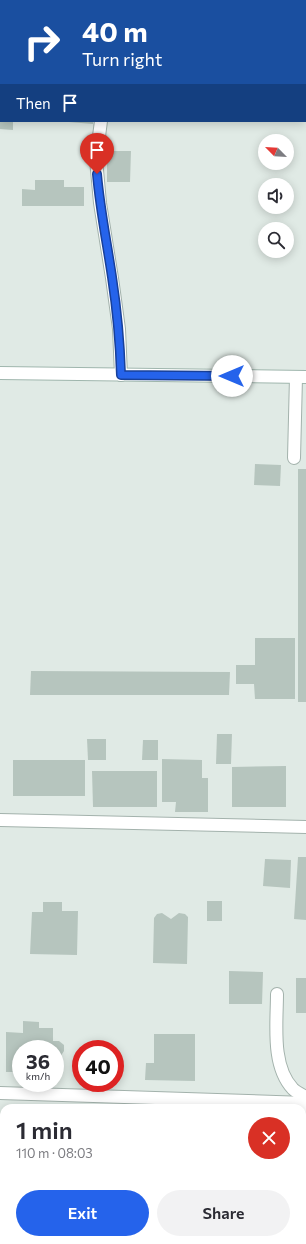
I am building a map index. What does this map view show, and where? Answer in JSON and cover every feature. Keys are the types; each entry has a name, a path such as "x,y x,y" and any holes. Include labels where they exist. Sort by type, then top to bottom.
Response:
{"street":[{"path":"101,122 96,159 100,203 119,329 121,375"},
{"path":"0,373 301,377 294,458"},
{"path":"0,820 306,827"},
{"path":"277,994 277,1053 285,1077 293,1090 306,1097"},
{"path":"0,1093 306,1103"}],"building":[{"path":"0,122 13,122 13,130 0,129"},
{"path":"69,122 93,122 93,124"},
{"path":"107,151 131,151 130,182 107,182"},
{"path":"35,180 64,180 64,187 84,187 84,206 22,206 22,189 35,190"},
{"path":"255,464 281,465 280,486 254,485"},
{"path":"298,469 306,469 306,702 298,702"},
{"path":"255,638 295,638 295,699 255,699 254,684 236,684 236,665 255,665"},
{"path":"31,671 230,672 229,695 30,695"},
{"path":"217,734 232,734 231,764 216,764"},
{"path":"87,739 106,739 106,760 88,760"},
{"path":"143,740 158,740 158,760 142,760"},
{"path":"162,759 202,760 202,778 208,778 208,812 175,812 176,802 162,802"},
{"path":"13,760 85,760 85,796 13,796"},
{"path":"286,766 286,807 232,807 232,767"},
{"path":"92,771 157,771 157,807 93,807"},
{"path":"298,857 306,857 306,920 294,919"},
{"path":"265,859 291,860 290,888 263,886"},
{"path":"207,901 222,901 222,921 207,921"},
{"path":"43,902 62,902 62,911 78,911 77,955 30,954 32,912 43,912"},
{"path":"162,913 171,919 179,913 185,914 188,917 187,964 153,963 154,918 157,914"},
{"path":"229,971 263,972 262,1004 229,1004"},
{"path":"296,978 306,978 306,1013 296,1013"},
{"path":"23,1021 39,1022 39,1028 53,1028 53,1040 12,1040 12,1072 6,1072 6,1032 23,1033"},
{"path":"154,1034 195,1034 195,1081 145,1080 146,1063 154,1063"}],"route":[{"path":"97,174 119,329 121,375 232,376"}]}
